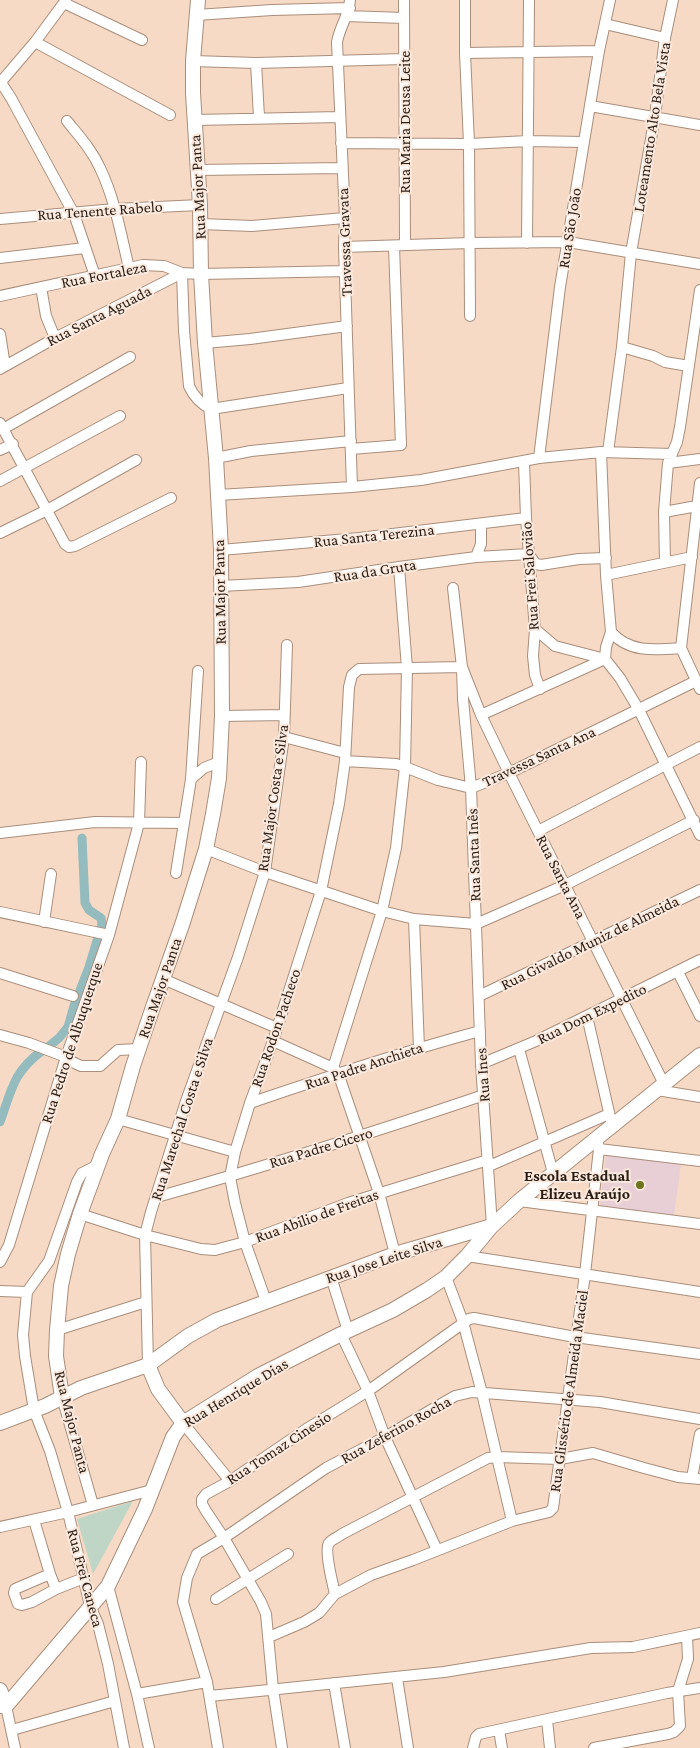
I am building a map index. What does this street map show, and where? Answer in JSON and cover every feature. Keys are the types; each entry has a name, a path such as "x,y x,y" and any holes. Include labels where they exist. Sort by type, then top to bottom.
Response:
{"street":[{"name":"Rua Major Panta","path":"93,1505 62,1397 56,1356 56,1330 61,1286 80,1214 118,1119 138,1049 182,925 206,849 219,778 222,716 221,550 216,458 205,343 201,274 201,224 193,61 198,0"},
{"name":"Rua Maria Deusa Leite","path":"404,0 405,245"},
{"path":"465,0 469,144 470,316"},
{"path":"527,243 529,0"},
{"name":"Rua São João","path":"539,458 560,287 583,142 610,0"},
{"name":"Loteamento Alto Bela Vista","path":"605,659 608,638 611,632 606,574 604,452 622,347 631,253 655,116 665,38 673,0"},
{"path":"95,276 74,214 12,98 0,82 35,42 65,1 142,40"},
{"path":"196,15 273,5 348,8 404,18"},
{"name":"Travessa Gravata","path":"348,8 339,30 337,42 345,218 344,247 352,487"},
{"path":"605,24 665,38"},
{"path":"35,42 170,115"},
{"path":"465,53 599,51"},
{"path":"193,61 256,63 404,59"},
{"path":"256,63 259,117"},
{"path":"590,106 700,125"},
{"path":"195,120 259,117 340,117"},
{"path":"67,121 91,152 101,169 115,209 130,268"},
{"path":"341,143 469,144 528,141 583,142"},
{"path":"198,170 342,168"},
{"name":"Rua Tenente Rabelo","path":"0,219 115,209 200,205"},
{"path":"201,224 252,226 345,218"},
{"path":"344,247 568,242 700,264"},
{"path":"216,458 251,451 351,445 401,445 394,246"},
{"path":"0,258 85,248"},
{"name":"Rua Fortaleza","path":"0,296 143,266 164,266 182,273"},
{"path":"346,271 182,273 184,332 189,386 192,394 205,406 211,409 348,388"},
{"name":"Rua Santa Aguada","path":"2,368 55,338 182,273"},
{"path":"41,287 46,316 55,338"},
{"path":"665,562 664,512 670,458 677,442 680,427 700,290"},
{"path":"205,343 348,326"},
{"path":"0,334 2,368"},
{"path":"622,347 653,356 665,362 689,366"},
{"path":"130,357 2,426 64,544 69,547 75,546 171,498"},
{"path":"0,481 120,416"},
{"path":"0,450 12,444"},
{"path":"218,495 352,487 422,480 539,458 604,452 700,459"},
{"path":"0,533 47,510 136,460"},
{"name":"Rua Frei Salovião","path":"524,462 526,518 535,629 533,656 535,675 540,689"},
{"path":"698,685 681,648 700,483"},
{"path":"664,512 697,506"},
{"name":"Rua Santa Terezina","path":"221,550 359,538 526,518"},
{"path":"476,557 481,544 481,524"},
{"path":"529,554 536,564 541,565 579,559 606,558"},
{"name":"Rua da Gruta","path":"221,586 298,582 399,566 476,557 529,554"},
{"path":"606,574 692,557"},
{"path":"394,1254 379,1193 336,1070 382,911 396,848 405,767 408,668 399,566"},
{"name":"Rua Santa Inês","path":"453,588 462,667 471,788 476,924"},
{"path":"535,629 555,646 605,659 620,678 638,710 700,835"},
{"path":"611,632 621,642 639,647 660,650 681,648"},
{"name":"Rua Major Costa e Silva","path":"220,1004 238,956 265,872 284,737 287,645"},
{"path":"481,715 605,659"},
{"path":"408,668 462,667"},
{"name":"Rua Santa Ana","path":"462,667 481,715 593,941 660,1087"},
{"name":"Rua Rodon Pacheco","path":"266,1302 244,1242 235,1203 230,1177 235,1152 321,891 339,804 345,757 349,687 352,675 359,669 408,668"},
{"path":"176,873 191,779 198,671"},
{"name":"Travessa Santa Ana","path":"284,737 345,757 405,767 438,780 471,788 509,774 638,710 698,685"},
{"path":"222,716 284,715"},
{"path":"538,831 700,748"},
{"name":"Rua Pedro de Albuquerque","path":"0,1262 9,1245 102,934 139,823 141,762"},
{"path":"191,779 204,768 219,762"},
{"path":"206,849 265,872 382,911 414,919 476,924 565,885 694,820"},
{"path":"0,833 95,822 184,823"},
{"path":"44,922 51,874"},
{"name":"Rua Givaldo Muniz de Almeida","path":"479,996 700,890"},
{"path":"0,912 102,934"},
{"path":"414,919 418,1048"},
{"name":"Rua Ines","path":"476,924 480,1031 492,1226"},
{"name":"Rua Dom Expedito","path":"482,1064 621,1000 700,960"},
{"path":"678,972 700,1016"},
{"path":"0,973 73,996"},
{"path":"163,979 277,1028"},
{"name":"Rua Marechal Costa e Silva","path":"148,1365 145,1235 220,1004"},
{"path":"587,1016 611,1119"},
{"name":"Rua Padre Anchieta","path":"250,1103 336,1070 480,1031"},
{"path":"0,1035 29,1043 81,1066 100,1066 118,1050 138,1049"},
{"path":"273,1041 336,1070"},
{"path":"518,1049 553,1173"},
{"name":"Rua Jose Leite Silva","path":"0,1423 34,1410 81,1388 148,1365 188,1336 217,1320 394,1254 492,1226 553,1173 598,1144 611,1119 660,1087 700,1055"},
{"path":"660,1087 700,1097"},
{"name":"Rua Padre Cicero","path":"157,1197 230,1177 360,1137 484,1096"},
{"path":"118,1119 235,1152"},
{"name":"Rua Abilio de Freitas","path":"80,1214 145,1235 201,1249 215,1250 244,1242 322,1212 379,1193 489,1163 611,1119"},
{"path":"598,1144 700,1161"},
{"name":"Rua Glissério de Almeida Maciel","path":"269,1637 312,1618 326,1606 335,1594 371,1575 512,1521 549,1512 553,1508 585,1274 598,1144"},
{"path":"0,1291 27,1292 49,1261 77,1182 82,1173 98,1165"},
{"path":"519,1201 700,1224"},
{"name":"Rua Henrique Dias","path":"3,1707 108,1586 145,1509 173,1437 183,1423 258,1376 412,1300 446,1277 467,1256 492,1226"},
{"path":"467,1256 700,1292"},
{"path":"446,1277 463,1322 512,1521"},
{"path":"331,1278 344,1332 385,1437 437,1550"},
{"name":"Rua Major Panta","path":"27,1292 23,1335 34,1410"},
{"path":"56,1330 146,1302"},
{"path":"463,1322 474,1318 575,1337 700,1354"},
{"name":"Rua Tomaz Cinesio","path":"224,1538 202,1504 202,1499 206,1494 230,1481 308,1428 368,1391 463,1322"},
{"path":"148,1365 158,1388 183,1423 230,1481"},
{"name":"Rua Zeferino Rocha","path":"207,1682 183,1602 187,1578 197,1554 224,1538 326,1468 385,1437 455,1396 472,1392 567,1399 600,1402 700,1418"},
{"name":"Rua Frei Caneca","path":"34,1410 50,1451 68,1512 90,1606 98,1624 124,1748"},
{"path":"335,1594 329,1565 329,1543 342,1534 482,1460 497,1456 560,1459 593,1453 644,1468 696,1479 700,1434"},
{"path":"0,1527 68,1512 152,1490"},
{"path":"34,1520 56,1589"},
{"path":"224,1538 266,1614 273,1689 282,1748"},
{"path":"216,1599 288,1554"},
{"path":"50,1574 15,1589 16,1601 20,1605 26,1604 84,1578"},
{"name":"Rua Frei Caneca","path":"108,1586 137,1694 149,1748"},
{"path":"210,1696 397,1678 591,1648 633,1647 700,1633"},
{"path":"594,1748 668,1734 674,1732 680,1726 678,1691 688,1659 687,1636"},
{"path":"397,1678 408,1748"},
{"path":"137,1694 207,1682 218,1748"},
{"path":"334,1683 345,1748"},
{"path":"473,1748 476,1737 479,1734 678,1691 700,1688"},
{"path":"0,1690 3,1707 12,1730 15,1748"},
{"path":"12,1730 115,1701"},
{"path":"547,1720 550,1748"},
{"path":"499,1730 502,1748"}],"shaded area":[{"name":"Escola Estadual Elizeu Araújo","path":"606,1154 681,1164 674,1216 600,1206"}],"green space":[{"path":"133,1501 93,1574 77,1519"}],"waterway":[{"path":"48,1047 68,1027 102,924 101,918 89,910 85,903 82,838"},
{"path":"0,1122 19,1074 43,1050"}],"place":[{"name":"Escola Estadual Elizeu Araújo","path":"640,1185"}]}
